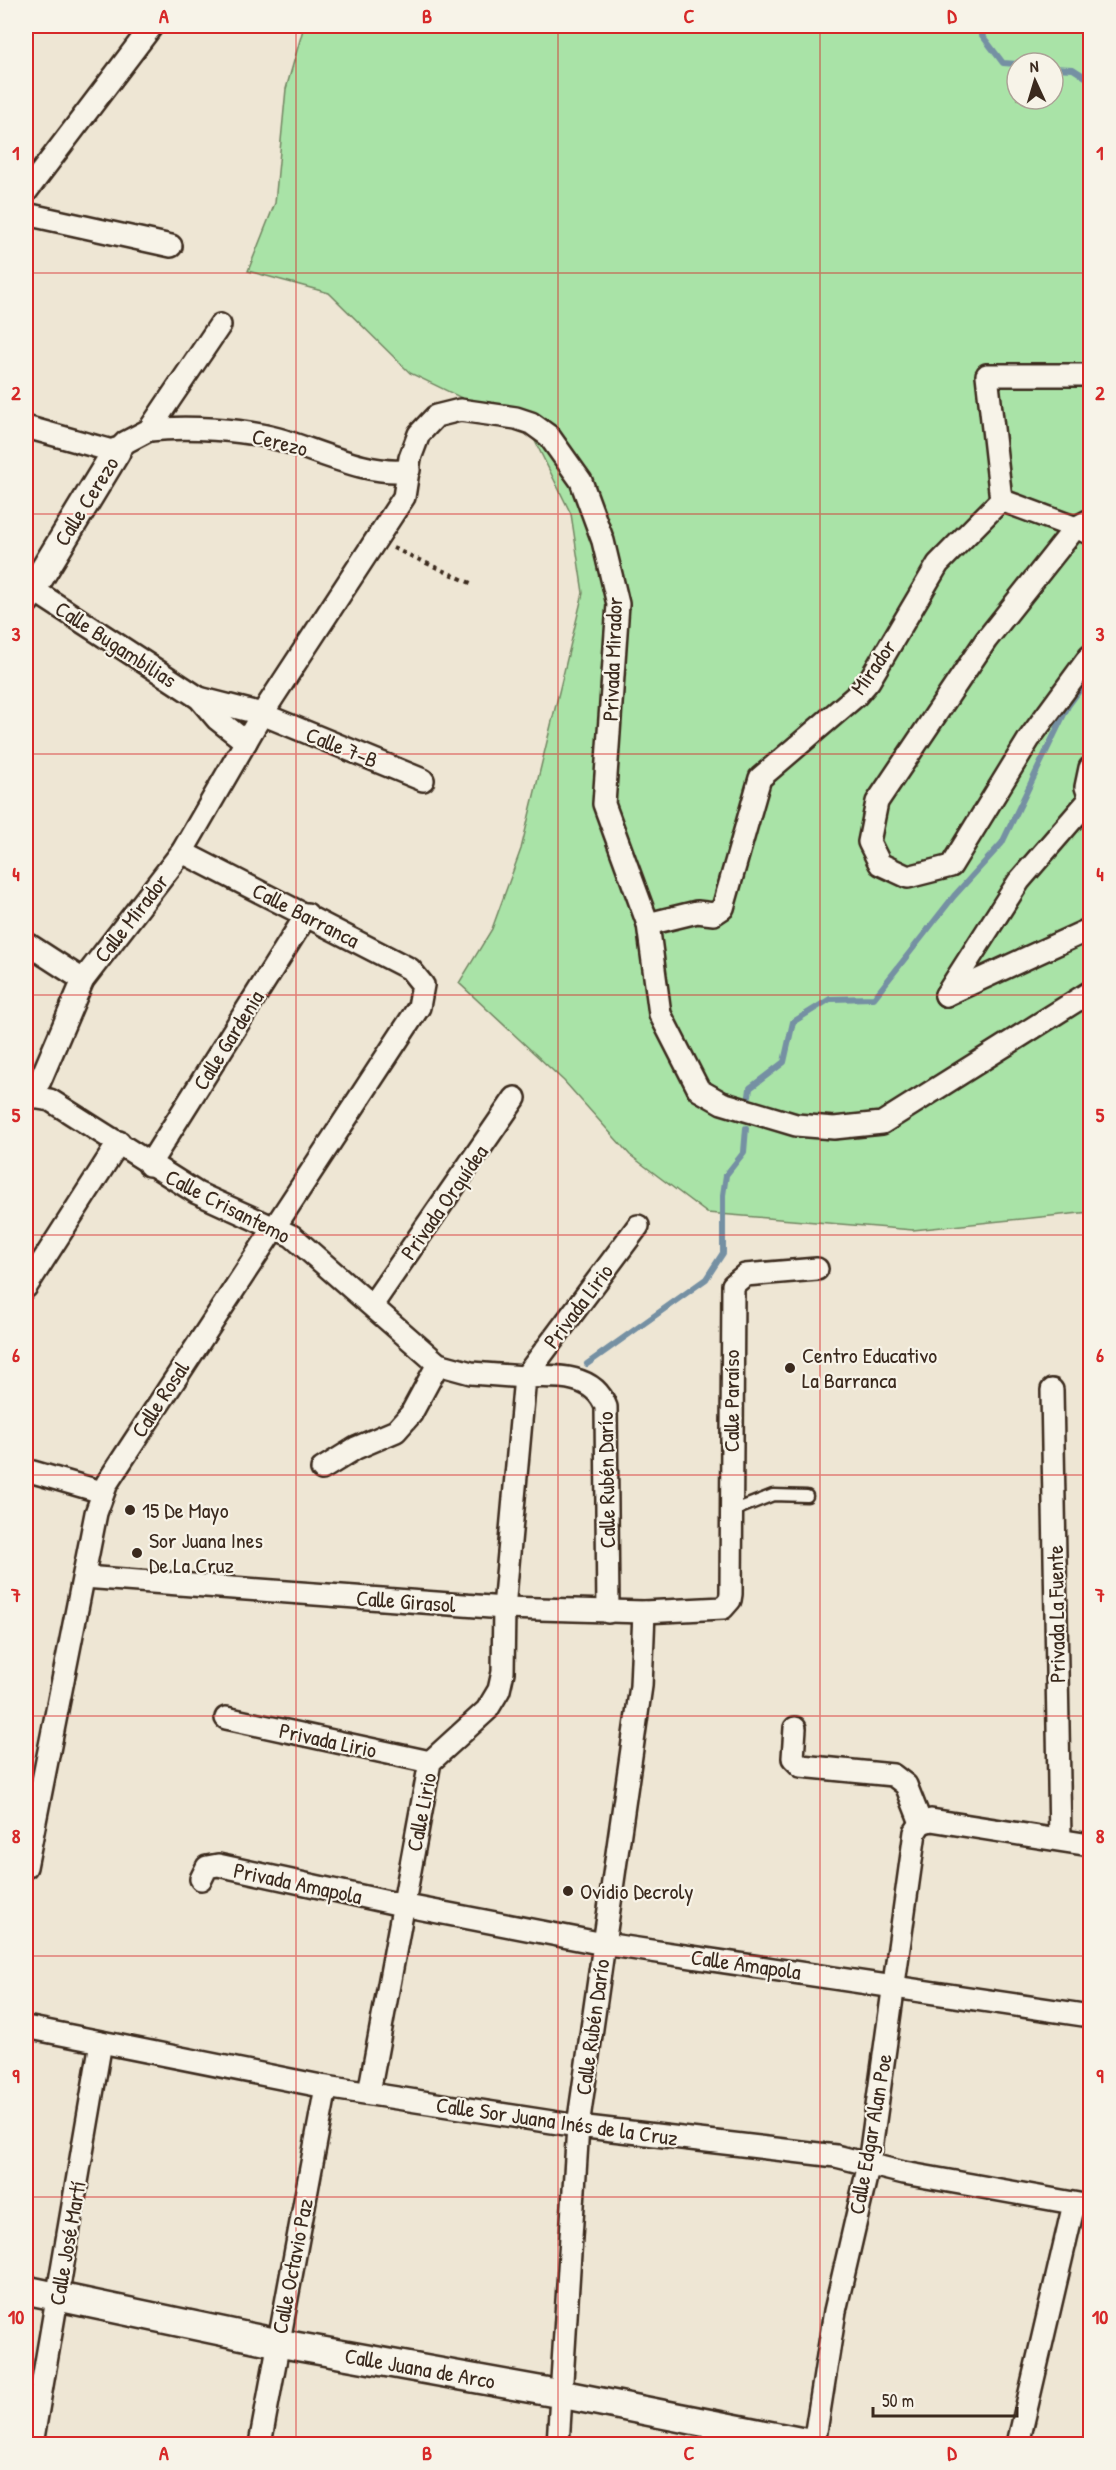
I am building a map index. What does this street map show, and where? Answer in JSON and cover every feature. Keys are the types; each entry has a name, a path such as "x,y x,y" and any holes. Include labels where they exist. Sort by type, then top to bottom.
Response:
{"street":[{"path":"26,192 152,26"},
{"path":"26,214 171,246"},
{"name":"Calle Cerezo","path":"29,594 116,452 126,442 149,430 220,325"},
{"path":"1090,375 987,375 1001,500 1085,527 986,640 877,802 869,842 880,864 908,878 951,867 1029,739 1090,656"},
{"name":"Privada Mirador","path":"246,742 404,497 414,444 426,425 436,416 460,410 516,418 531,423 549,436 581,481 603,541 618,604 604,804 648,924 660,1014 699,1090 722,1103 796,1125 834,1128 882,1123 1090,992"},
{"path":"26,427 116,452"},
{"name":"Cerezo","path":"149,430 179,429 257,434 377,469 409,470"},
{"name":"Mirador","path":"648,924 697,912 714,914 723,908 760,778 857,695 869,681 938,564 1001,500"},
{"name":"Calle Bugambilias","path":"29,594 199,698 262,714"},
{"name":"Calle Bugambilias","path":"199,698 217,719 246,742"},
{"name":"Calle 7-B","path":"262,714 423,780"},
{"name":"Calle Mirador","path":"26,1096 40,1081 83,980 182,852 246,742"},
{"path":"1090,768 1086,787 1090,799 1019,881 946,995 1090,929"},
{"name":"Calle Barranca","path":"182,852 307,914 410,969 423,985"},
{"name":"Calle Gardenia","path":"149,1165 307,914"},
{"path":"26,942 83,980"},
{"name":"Calle Rosal","path":"26,1867 29,1837 102,1492 273,1226 419,1006 423,985"},
{"name":"Calle Crisantemo","path":"26,1096 50,1100 119,1142 149,1165 197,1193 292,1236 438,1364 463,1372 519,1376"},
{"name":"Privada Orquídea","path":"372,1305 515,1098"},
{"path":"26,1287 119,1142"},
{"name":"Privada Lirio","path":"519,1376 638,1226"},
{"name":"Calle Paraíso","path":"727,1604 731,1594 733,1285 745,1275 818,1269"},
{"path":"322,1469 356,1449 396,1431 411,1414 438,1364"},
{"name":"Calle Lirio","path":"369,2093 430,1762 487,1710 499,1690 503,1672 504,1608 519,1376"},
{"name":"Calle Rubén Darío","path":"519,1376 560,1376 593,1387 602,1395 606,1407 608,1612"},
{"name":"Privada La Fuente","path":"1052,1390 1060,1839"},
{"path":"26,1470 102,1492"},
{"name":"Calle Girasol","path":"84,1577 504,1608 644,1612 717,1609 727,1604"},
{"name":"Calle Rubén Darío","path":"558,2445 578,2126 644,1662 644,1612"},
{"name":"Privada Lirio","path":"226,1718 430,1762"},
{"path":"795,1728 793,1758 801,1766 893,1775 906,1785 921,1822 931,1820 1090,1845"},
{"name":"Calle Edgar Alan Poe","path":"814,2444 835,2311 869,2164 915,1832 921,1822"},
{"name":"Privada Amapola","path":"201,1879 207,1867 218,1865 402,1905"},
{"name":"Calle Amapola","path":"402,1905 604,1944 894,1985 1090,2016"},
{"name":"Calle Sor Juana Inés de la Cruz","path":"26,2027 326,2087 578,2126 836,2156 904,2174 1082,2205"},
{"name":"Calle José Martí","path":"32,2445 101,2042"},
{"name":"Calle Octavio Paz","path":"260,2445 326,2087"},
{"path":"1018,2445 1082,2205"},
{"name":"Calle Juana de Arco","path":"26,2290 278,2343 561,2394 814,2444"}],"lane":[{"path":"730,1512 764,1497 807,1496"}],"path":[{"path":"376,540 475,585"}],"green space":[{"path":"304,26 1090,26 1090,1212 913,1230 707,1213 630,1155 564,1081 459,983 492,929 521,849 583,593 571,514 530,431 410,373 329,293 248,271 275,203 286,89"}],"waterway":[{"path":"975,26 1005,63"},
{"path":"1065,69 1073,69 1090,80"},
{"path":"749,1096 750,1088 784,1062 793,1022 830,999 874,998 954,896 1002,843 1068,706 1090,676"},
{"path":"587,1364 706,1279 723,1253 723,1195 726,1175 744,1152 746,1128"}],"place":[{"name":"Centro Educativo La Barranca","path":"790,1368"},
{"name":"15 De Mayo","path":"130,1510"},
{"name":"Sor Juana Ines De La Cruz","path":"137,1553"},
{"name":"Ovidio Decroly","path":"568,1891"}]}
